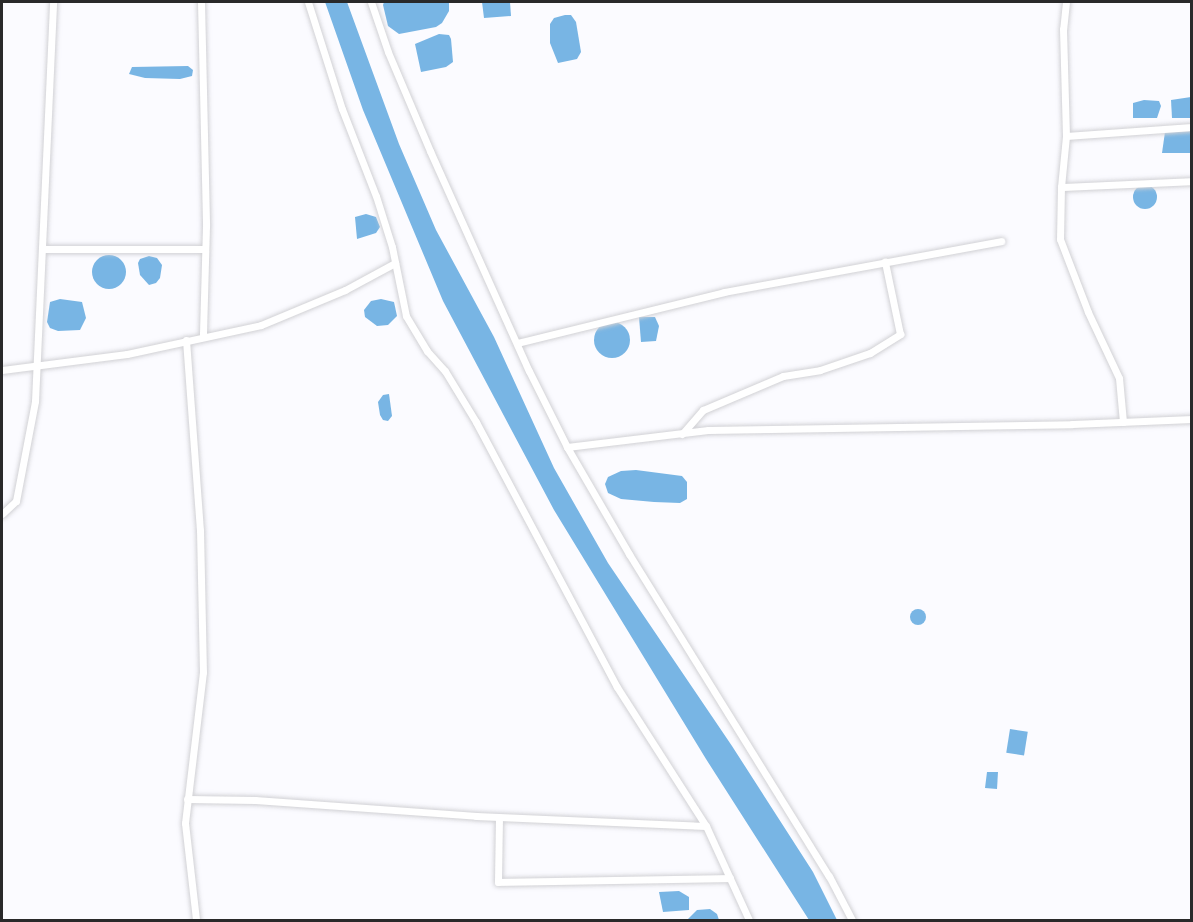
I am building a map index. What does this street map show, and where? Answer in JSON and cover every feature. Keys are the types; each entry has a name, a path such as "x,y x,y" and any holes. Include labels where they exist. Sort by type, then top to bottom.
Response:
{"street":[{"path":"2,514 16,501 35,401 52,2"},
{"path":"201,2 206,249 203,336"},
{"path":"308,2 342,109 376,196 395,263 406,316 428,351 445,371 476,422 617,687 706,826 749,921"},
{"path":"371,2 392,62 517,343 567,447 629,554 829,876 852,921"},
{"path":"1066,2 1063,29 1066,136 1061,187 1060,239 1072,276 1119,378 1123,422"},
{"path":"1066,136 1191,127"},
{"path":"1061,187 1191,182"},
{"path":"517,343 724,292 1001,241"},
{"path":"42,249 206,249"},
{"path":"682,434 703,410 783,376 820,370 870,353 900,334 885,262"},
{"path":"2,370 127,354 261,325 345,290 395,263"},
{"path":"186,340 200,530 203,672 185,823 196,921"},
{"path":"567,447 720,430 1191,419"},
{"path":"187,800 255,800 499,817 706,826"},
{"path":"499,817 498,882 730,878"}],"water":[{"path":"325,2 347,2 399,144 436,230 494,337 554,468 608,563 732,746 813,872 837,920 809,920 706,759 554,510 443,301 363,110"},
{"path":"384,2 449,2 449,11 442,23 436,27 399,34 388,26"},
{"path":"482,2 510,2 511,16 484,18"},
{"path":"571,15 576,22 581,52 577,59 558,63 550,43 550,24 554,18"},
{"path":"439,34 449,35 451,39 453,62 446,67 421,72 415,44"},
{"path":"188,66 193,70 192,76 180,79 145,78 129,74 132,67"},
{"path":"1191,97 1191,118 1172,118 1171,100"},
{"path":"1144,100 1159,101 1161,106 1157,118 1133,118 1133,103"},
{"path":"1191,131 1191,153 1162,153 1165,132"},
{"path":"1145,185 1154,188 1157,197 1154,206 1145,209 1136,206 1133,197 1136,188"},
{"path":"366,214 376,217 380,227 376,233 357,239 355,217"},
{"path":"109,255 121,260 126,272 121,284 109,289 97,284 92,272 97,260"},
{"path":"149,256 157,258 162,265 160,278 156,283 149,285 140,275 138,263 140,259"},
{"path":"60,299 82,302 86,318 80,330 58,331 50,328 47,322 50,302"},
{"path":"381,299 394,302 397,316 388,325 377,326 365,317 364,310 371,301"},
{"path":"639,317 655,317 659,326 656,341 641,342"},
{"path":"612,322 625,327 630,340 625,353 612,358 599,353 594,340 599,327"},
{"path":"389,394 392,416 388,421 383,420 380,415 378,402 383,395"},
{"path":"636,470 682,476 687,482 687,499 680,503 654,502 621,499 608,493 605,484 608,477 621,471"},
{"path":"915,609 921,609 926,617 924,623 915,625 910,620 910,614"},
{"path":"1010,729 1028,732 1024,756 1006,753"},
{"path":"987,772 998,772 997,789 985,788"},
{"path":"679,891 689,897 689,910 663,912 659,892"},
{"path":"710,909 717,914 719,920 687,920 697,910"}]}
